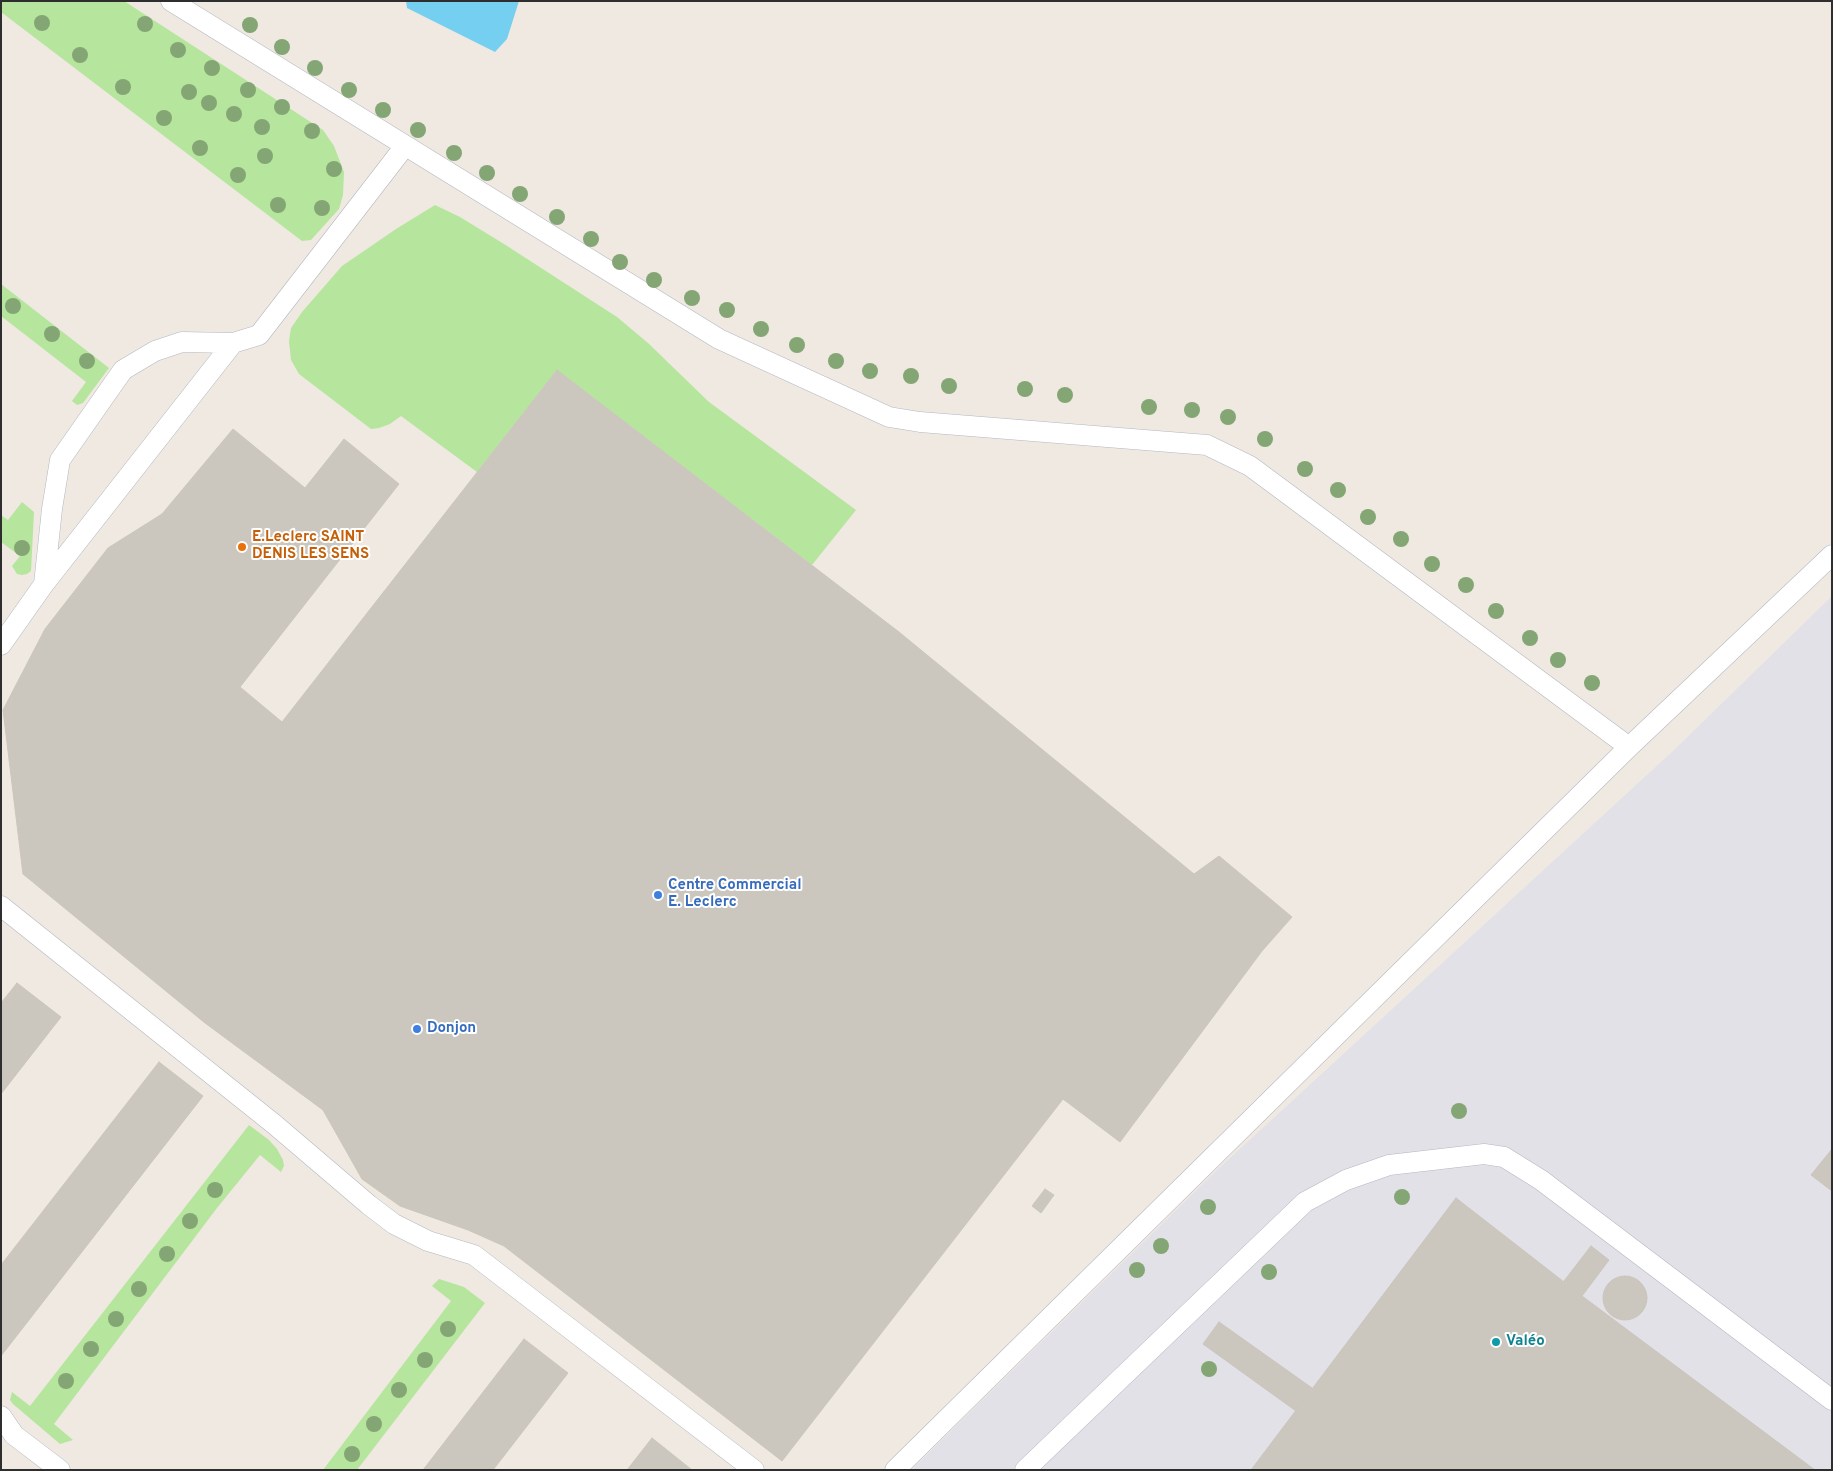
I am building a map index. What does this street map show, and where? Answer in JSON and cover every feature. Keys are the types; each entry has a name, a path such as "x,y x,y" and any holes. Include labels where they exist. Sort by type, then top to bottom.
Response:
{"lane":[{"path":"171,1 719,339 889,417 920,422 1207,445 1250,466 1629,747"},
{"path":"44,584 52,509 60,460 123,370 155,351 182,342 232,343 259,335 406,146"},
{"path":"1,645 44,584 232,343"},
{"path":"895,1470 1629,747 1832,555"},
{"path":"1,906 274,1124 394,1224 428,1241 474,1256 754,1470"},
{"path":"1025,1470 1305,1202 1346,1180 1389,1166 1484,1154 1504,1157 1541,1180 1832,1400"},
{"path":"1,1416 14,1436 60,1470"}],"shaded area":[{"path":"1832,596 1832,1470 911,1470 1217,1170 1673,751"}],"green space":[{"path":"1,1 124,1 323,130 334,146 344,172 343,195 339,209 311,240 302,241 1,12"},
{"path":"435,205 460,217 504,244 617,317 648,343 709,402 856,510 812,565 557,370 477,472 401,416 390,424 371,429 299,374 291,360 289,341 291,328 302,312 342,266"},
{"path":"1,284 109,368 83,403 77,405 72,401 86,382 1,316"},
{"path":"22,502 34,512 31,571 22,575 17,574 12,566 20,556 1,542 1,515 8,520"},
{"path":"249,1125 269,1140 277,1149 283,1160 284,1166 281,1172 260,1155 217,1208 54,1424 73,1440 60,1444 13,1404 10,1400 12,1392 30,1406"},
{"path":"439,1279 464,1287 485,1303 357,1470 323,1470 451,1301 432,1286"}],"water":[{"path":"406,1 519,1 507,39 495,52 407,8"}],"building":[{"name":"Centre Commercial E. Leclerc","path":"557,370 899,632 1194,874 1219,856 1292,917 1262,951 1120,1142 1063,1099 782,1461 504,1246 468,1230 400,1206 362,1179 323,1110 205,1023 23,874 3,710 45,629 108,548 162,514 233,429 305,488 344,439 399,484 240,687 282,722"},
{"path":"17,983 61,1017 1,1094 1,1003"},
{"path":"159,1062 203,1096 1,1356 1,1265"},
{"path":"1832,1149 1832,1191 1811,1175"},
{"path":"1045,1189 1054,1195 1041,1213 1032,1206"},
{"name":"Valéo","path":"1456,1198 1582,1296 1815,1470 1251,1470"},
{"path":"1591,1246 1609,1260 1582,1296 1564,1281"},
{"path":"1621,1276 1629,1276 1641,1282 1647,1298 1641,1314 1629,1320 1621,1320 1609,1314 1603,1302 1603,1294 1609,1282"},
{"path":"1219,1322 1312,1388 1296,1411 1203,1344"},
{"path":"524,1339 568,1373 493,1470 423,1470"},
{"path":"652,1438 692,1470 627,1470"}],"place":[{"name":"E.Leclerc SAINT DENIS LES SENS","path":"242,547"},
{"name":"Centre Commercial E. Leclerc","path":"658,895"},
{"name":"Donjon","path":"417,1029"},
{"name":"Valéo","path":"1496,1342"}]}
